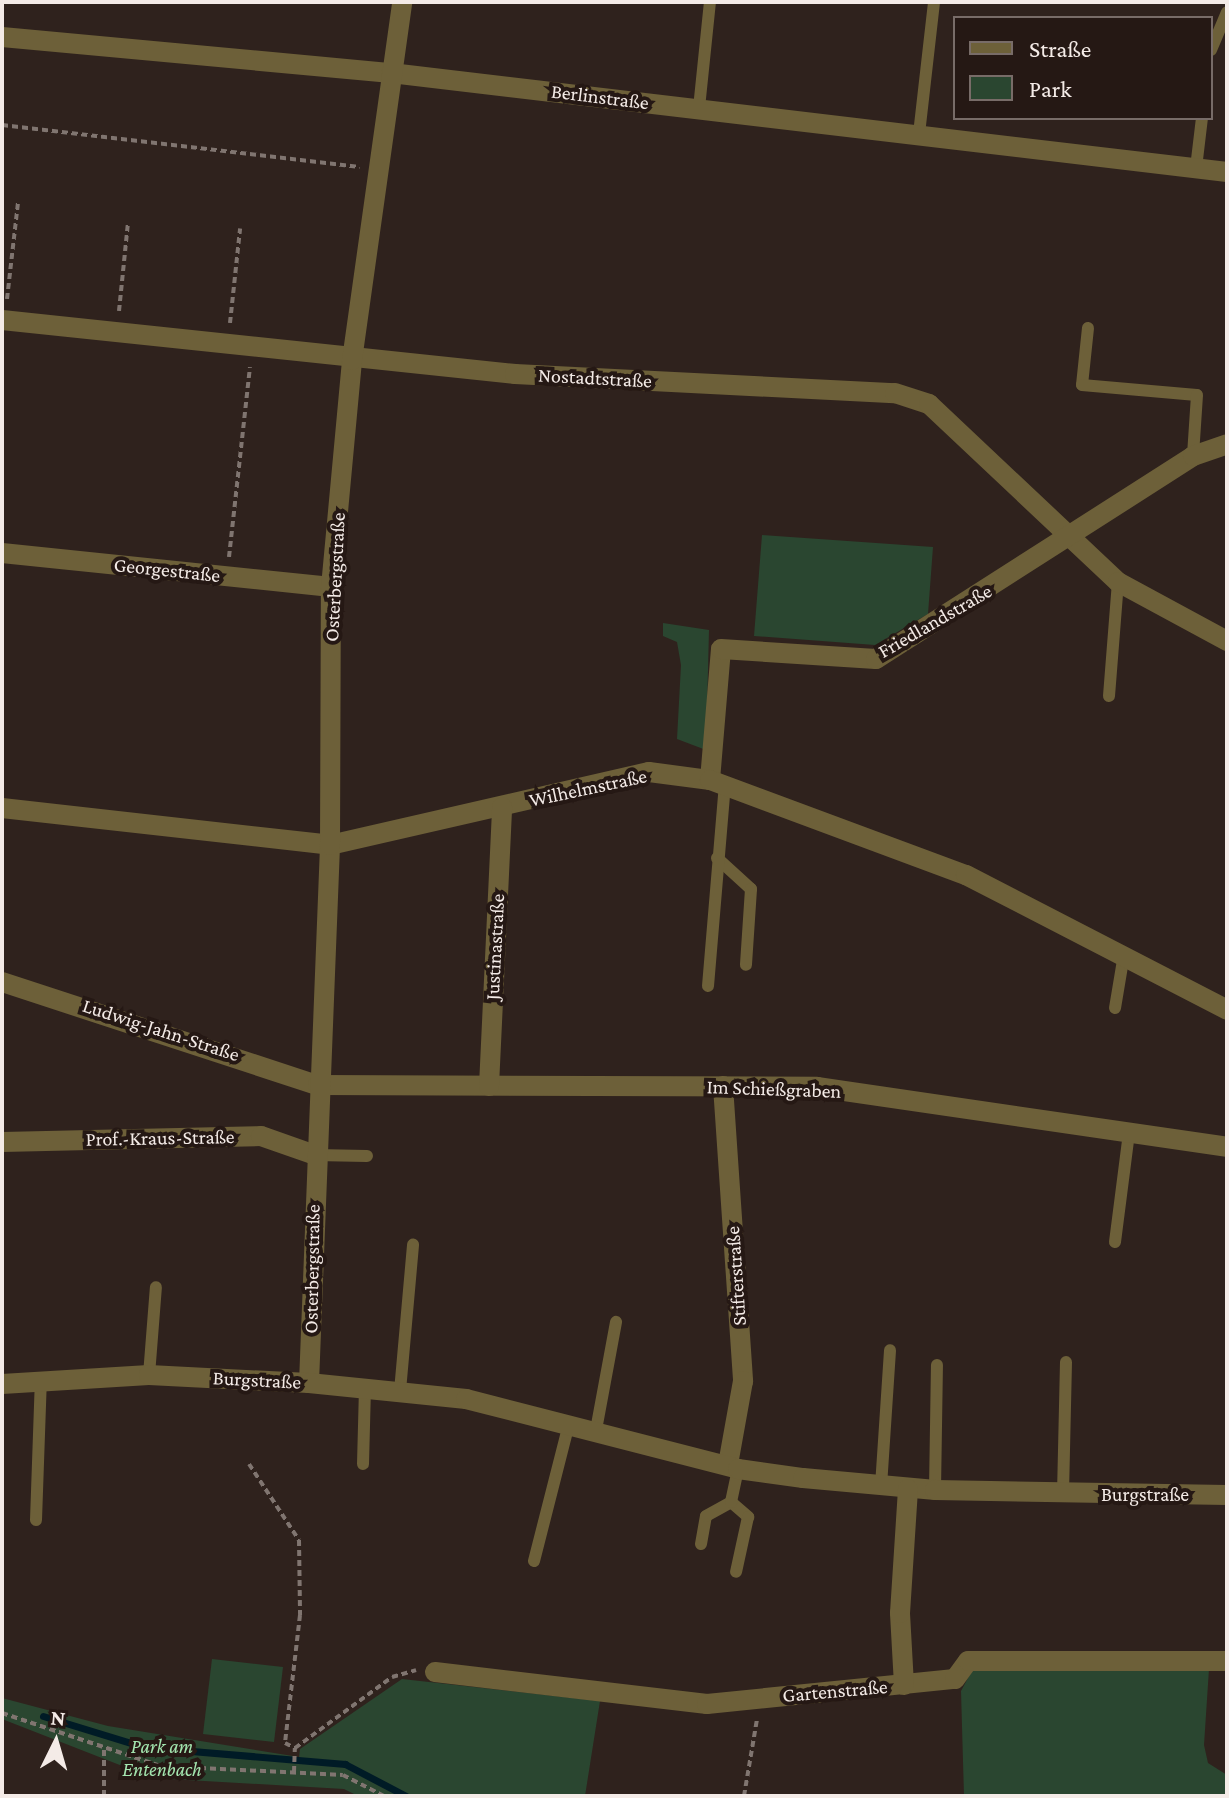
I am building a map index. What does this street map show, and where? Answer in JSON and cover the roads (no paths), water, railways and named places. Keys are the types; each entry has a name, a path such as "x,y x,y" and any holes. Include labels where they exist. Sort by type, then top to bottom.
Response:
{"street":[{"name":"Osterbergstraße","path":"309,1383 315,1155 330,845 331,587 352,360 402,2"},
{"name":"Berlinstraße","path":"2,37 391,73 1227,172"},
{"name":"Nostadtstraße","path":"3,320 352,360 895,393 929,404 1075,538 1118,582 1227,641"},
{"name":"Friedlandstraße","path":"718,783 721,649 876,659 1075,538 1193,456 1227,444"},
{"name":"Georgestraße","path":"2,553 331,587"},
{"name":"Wilhelmstraße","path":"2,808 330,845 649,772 718,783 966,875 1124,954 1227,1010"},
{"name":"Justinastraße","path":"489,1086 502,807"},
{"name":"Ludwig-Jahn-Straße","path":"2,982 318,1085"},
{"name":"Im Schießgraben","path":"318,1085 817,1087 1227,1147"},
{"name":"Stifterstraße","path":"723,1086 743,1381 733,1466"},
{"name":"Prof.-Kraus-Straße","path":"2,1142 261,1136 315,1155"},
{"name":"Burgstraße","path":"2,1384 149,1375 400,1391 596,1430 733,1466 881,1486 1063,1494 1227,1495"},
{"path":"904,1685 900,1613 908,1489"},
{"name":"Gartenstraße","path":"435,1672 707,1704 955,1679 968,1661 1227,1661"}],"lane":[{"path":"699,108 710,2"},
{"path":"919,134 934,2"},
{"path":"1213,45 1227,12"},
{"path":"1196,168 1202,120"},
{"path":"1088,328 1082,385 1197,395 1193,456"},
{"path":"1109,696 1118,582"},
{"path":"708,986 717,858 718,783"},
{"path":"717,858 751,889 746,965"},
{"path":"1115,1008 1124,954"},
{"path":"1115,1242 1129,1133"},
{"path":"315,1155 367,1156"},
{"path":"400,1391 413,1245"},
{"path":"149,1375 156,1287"},
{"path":"596,1430 616,1322"},
{"path":"881,1486 890,1350"},
{"path":"1063,1494 1066,1362"},
{"path":"935,1490 937,1365"},
{"path":"36,1520 41,1380"},
{"path":"363,1464 365,1389"},
{"path":"534,1561 569,1424"},
{"path":"731,1502 733,1466"},
{"path":"701,1544 706,1516 731,1502"},
{"path":"731,1502 748,1517 736,1572"}],"waterway":[{"path":"43,1716 144,1747 345,1764 406,1796"}],"park label":[{"name":"Park am Entenbach","path":"162,1758"}]}
